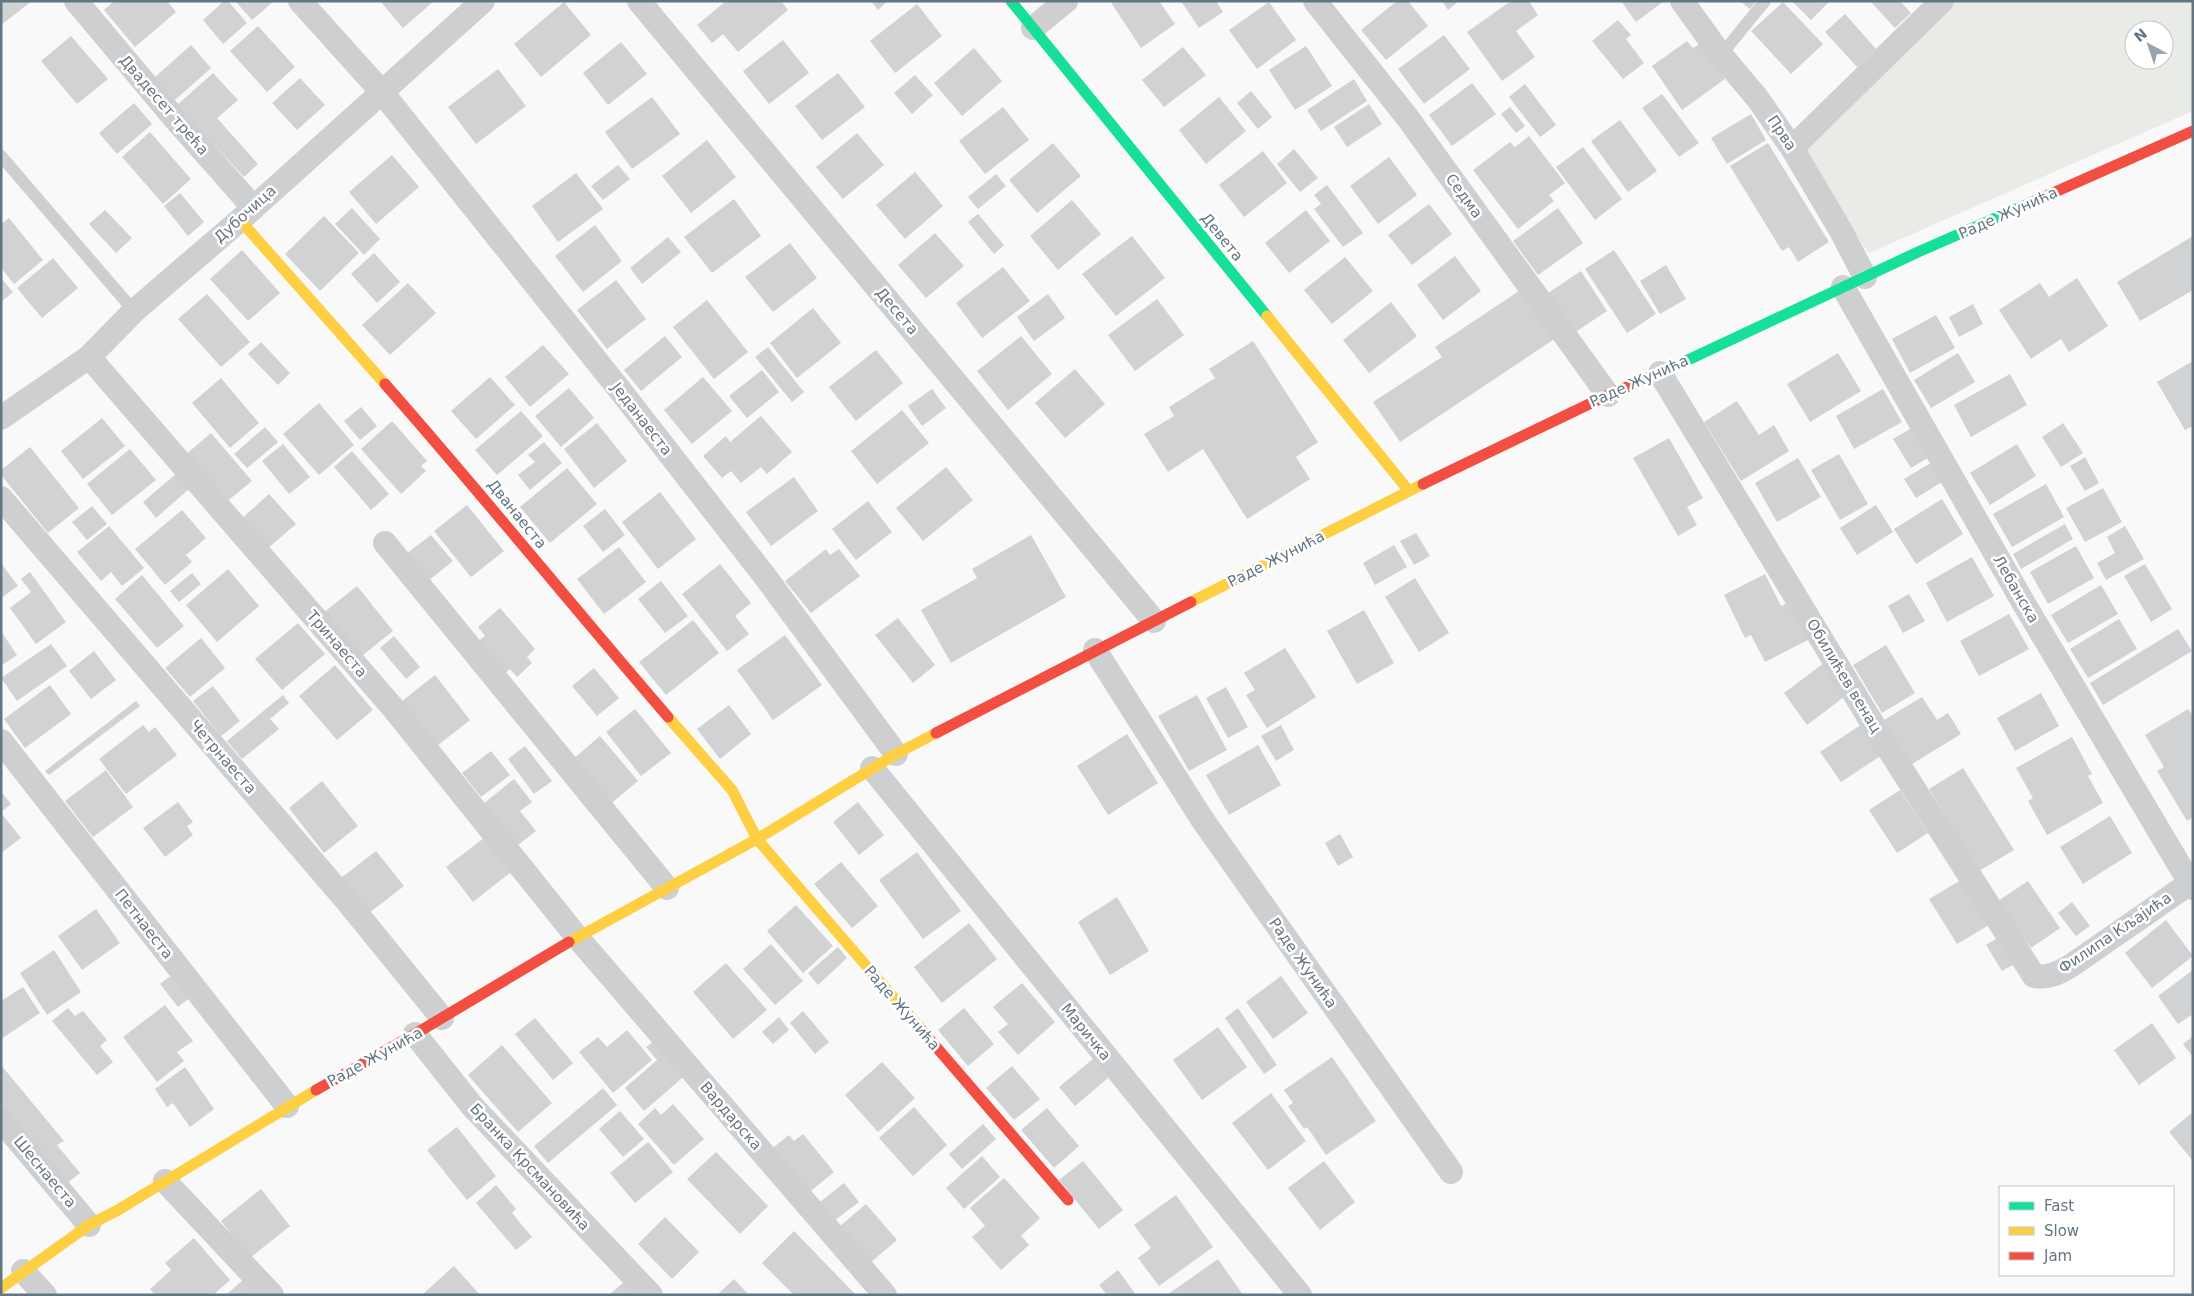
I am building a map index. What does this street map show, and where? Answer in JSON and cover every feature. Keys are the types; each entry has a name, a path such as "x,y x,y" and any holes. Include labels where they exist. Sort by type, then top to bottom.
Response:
{"main road":[{"name":"Девета","path":"1011,1 1409,491"},
{"name":"Раде Жунића","path":"1,1288 89,1225 287,1106 415,1034 577,937 757,839 896,754 1095,650 1409,491 1608,395 1660,373 1865,277 2193,131"},
{"name":"Дванаеста","path":"246,213 605,644 732,790 757,839"},
{"name":"Раде Жунића","path":"757,839 1068,1200"}],"street":[{"name":"Двадесет трећа","path":"76,1 176,120 246,213"},
{"name":"Једанаеста","path":"300,1 381,90 623,394 761,572 896,754"},
{"name":"Дубочица","path":"1,418 89,357 134,311 483,1"},
{"name":"Десета","path":"639,1 1154,621"},
{"path":"1033,28 1066,1"},
{"name":"Седма","path":"1316,1 1407,117 1608,395"},
{"name":"Прва","path":"1682,1 1721,55 1758,99 1792,148 1841,231 1865,277"},
{"path":"1792,148 1942,1"},
{"name":"Лебанска","path":"1843,287 2023,602 2192,884"},
{"name":"Тринаеста","path":"89,357 394,709 577,937"},
{"name":"Обилићев венац","path":"1660,373 1877,731 2034,976"},
{"name":"Четрнаеста","path":"1,498 346,900 442,1018"},
{"path":"385,543 667,888"},
{"name":"Раде Жунића","path":"1095,650 1202,819 1451,1172"},
{"name":"Петнаеста","path":"1,741 287,1106"},
{"name":"Маричка","path":"872,768 1300,1295"},
{"name":"Филипа Кљајића","path":"2034,976 2045,978 2058,974 2192,884"},
{"name":"Вардарска","path":"577,937 884,1295"},
{"name":"Бранка Крсмановића","path":"415,1034 472,1106 651,1295"},
{"name":"Шеснаеста","path":"1,1120 89,1225"},
{"path":"165,1181 272,1295"},
{"path":"23,1271 45,1295"}],"lane":[{"path":"1721,55 1765,1"},
{"path":"1,156 134,311"}],"shaded area":[{"path":"1948,1 2193,1 2193,111 1869,253 1792,148"}],"building":[{"path":"1,1 32,1 1,25"},
{"path":"114,1 167,1 176,12 135,47 104,10"},
{"path":"224,1 228,1 247,23 223,44 203,20"},
{"path":"235,1 274,1 252,20"},
{"path":"380,1 434,1 403,28"},
{"path":"726,1 781,1 788,10 738,52 723,34 712,43 697,25"},
{"path":"871,1 888,1 878,10"},
{"path":"1110,1 1159,1 1175,24 1141,48"},
{"path":"1181,1 1216,1 1223,12 1199,28"},
{"path":"1397,1 1408,1 1428,26 1386,60 1361,30"},
{"path":"1442,1 1459,1 1448,10"},
{"path":"1511,1 1529,1 1538,15 1516,31 1535,57 1502,81 1467,32"},
{"path":"1621,1 1664,1 1636,22"},
{"path":"1740,1 1756,1 1750,9"},
{"path":"1792,1 1830,1 1811,20"},
{"path":"1870,1 1900,1 1911,13 1895,28"},
{"path":"564,2 591,35 541,77 514,44"},
{"path":"1269,2 1296,40 1257,69 1229,30"},
{"path":"1783,2 1823,44 1791,74 1751,31"},
{"path":"917,4 942,36 895,73 870,41"},
{"path":"1845,14 1876,49 1857,67 1825,32"},
{"path":"1618,20 1631,35 1626,39 1644,63 1623,79 1592,41"},
{"path":"258,26 295,67 267,92 230,51"},
{"path":"1444,35 1470,69 1424,104 1398,69"},
{"path":"71,36 108,79 77,104 41,61"},
{"path":"783,40 809,73 769,104 743,71"},
{"path":"1687,41 1693,48 1700,43 1725,79 1682,110 1652,66"},
{"path":"621,42 647,74 608,105 583,73"},
{"path":"191,45 211,68 175,100 155,77"},
{"path":"1306,46 1332,86 1295,110 1269,70"},
{"path":"1183,47 1206,75 1164,107 1142,80"},
{"path":"974,48 1002,81 962,116 934,83"},
{"path":"498,69 526,106 476,144 448,107"},
{"path":"213,73 238,100 217,118 258,164 244,177 177,105"},
{"path":"838,73 865,107 822,140 795,106"},
{"path":"915,75 933,95 912,114 894,93"},
{"path":"300,78 325,105 297,130 272,103"},
{"path":"1354,79 1367,101 1321,131 1307,110"},
{"path":"1472,83 1496,114 1452,146 1429,115"},
{"path":"1525,84 1556,125 1540,137 1509,97"},
{"path":"1251,91 1272,117 1258,129 1237,103"},
{"path":"1662,94 1699,143 1679,157 1642,108"},
{"path":"652,97 680,134 632,169 605,132"},
{"path":"1219,97 1246,131 1206,164 1179,130"},
{"path":"134,103 152,124 117,154 99,133"},
{"path":"1369,104 1382,124 1347,147 1334,127"},
{"path":"1003,107 1029,140 985,174 959,141"},
{"path":"1510,107 1525,126 1516,133 1501,114"},
{"path":"1751,114 1766,140 1727,164 1711,138"},
{"path":"1620,120 1657,171 1628,192 1591,141"},
{"path":"150,132 191,179 163,204 122,157"},
{"path":"857,133 884,165 843,199 816,167"},
{"path":"1529,136 1565,183 1549,195 1554,201 1518,229 1473,170 1510,142 1515,147"},
{"path":"707,140 736,177 691,213 662,176"},
{"path":"1053,143 1081,176 1037,213 1009,180"},
{"path":"1768,143 1829,242 1798,262 1789,247 1782,251 1730,166"},
{"path":"1583,147 1622,199 1595,220 1556,167"},
{"path":"1294,149 1318,178 1300,192 1277,164"},
{"path":"1263,151 1287,183 1244,217 1219,185"},
{"path":"392,155 419,187 376,224 349,192"},
{"path":"1389,157 1417,195 1378,224 1350,186"},
{"path":"618,165 630,179 603,200 591,186"},
{"path":"915,172 943,206 905,239 876,205"},
{"path":"576,173 603,209 558,242 532,206"},
{"path":"996,174 1006,186 978,209 968,197"},
{"path":"1327,185 1363,233 1343,247 1314,209 1321,204 1314,195"},
{"path":"180,193 204,222 188,236 164,206"},
{"path":"734,199 761,236 712,273 684,237"},
{"path":"1072,200 1101,234 1058,270 1030,236"},
{"path":"1429,204 1452,234 1412,265 1388,235"},
{"path":"352,208 380,239 364,255 335,224"},
{"path":"1558,208 1583,243 1538,275 1513,241"},
{"path":"105,210 132,238 116,253 89,224"},
{"path":"1306,210 1330,241 1289,273 1265,243"},
{"path":"978,214 1004,245 994,254 968,222"},
{"path":"324,216 359,253 320,291 285,254"},
{"path":"9,218 43,260 14,284 1,268 1,224"},
{"path":"595,225 622,261 583,292 555,256"},
{"path":"935,233 964,266 926,298 898,265"},
{"path":"1132,236 1165,278 1116,316 1082,274"},
{"path":"2193,236 2193,290 2140,321 2117,282"},
{"path":"668,237 681,252 642,284 630,268"},
{"path":"790,243 817,278 773,312 745,277"},
{"path":"242,250 280,293 248,321 210,279"},
{"path":"1614,250 1656,314 1627,333 1585,269"},
{"path":"374,253 400,282 377,303 351,274"},
{"path":"1455,256 1481,291 1443,320 1417,285"},
{"path":"1345,257 1373,291 1332,324 1304,290"},
{"path":"53,258 78,288 42,318 17,288"},
{"path":"1666,265 1686,299 1660,314 1640,281"},
{"path":"1003,267 1030,301 982,338 956,303"},
{"path":"1581,271 1607,311 1574,333 1548,293"},
{"path":"1,278 13,292 1,302"},
{"path":"2077,278 2108,326 2069,352 2061,339 2031,359 1999,310 2040,283 2049,297"},
{"path":"616,280 646,319 607,349 577,310"},
{"path":"408,283 436,313 390,355 362,325"},
{"path":"1522,289 1556,338 1400,442 1373,402 1442,357 1435,347"},
{"path":"207,294 250,342 221,367 178,319"},
{"path":"1048,294 1065,318 1034,341 1017,317"},
{"path":"1157,299 1184,335 1135,371 1108,335"},
{"path":"707,300 748,352 714,379 673,327"},
{"path":"1391,302 1417,336 1369,373 1343,340"},
{"path":"1973,304 1983,324 1959,337 1949,317"},
{"path":"813,308 841,343 797,378 770,343"},
{"path":"1936,315 1955,348 1910,373 1892,339"},
{"path":"665,336 682,357 641,391 624,370"},
{"path":"1021,336 1052,374 1008,410 977,371"},
{"path":"1253,341 1318,442 1296,457 1310,479 1247,519 1203,449 1168,472 1144,434 1174,416 1169,407 1215,378 1209,369"},
{"path":"261,342 290,373 278,385 248,354"},
{"path":"543,345 569,374 530,407 505,377"},
{"path":"768,347 804,392 792,402 755,357"},
{"path":"876,350 903,383 856,421 829,387"},
{"path":"1838,353 1861,391 1810,422 1787,384"},
{"path":"1958,353 1975,382 1931,408 1914,380"},
{"path":"2193,361 2193,426 2185,430 2157,382"},
{"path":"1075,369 1105,404 1065,438 1035,403"},
{"path":"762,370 779,392 747,418 729,396"},
{"path":"2010,374 2027,405 1971,437 1954,405"},
{"path":"490,377 515,405 476,439 451,411"},
{"path":"703,377 732,411 692,444 664,410"},
{"path":"221,378 259,423 230,448 192,403"},
{"path":"569,388 594,418 561,447 535,416"},
{"path":"932,389 946,408 922,426 908,406"},
{"path":"1883,389 1902,422 1854,449 1836,416"},
{"path":"1737,401 1759,435 1774,425 1789,451 1741,481 1704,422"},
{"path":"319,403 354,445 319,475 283,434"},
{"path":"361,407 377,426 360,440 344,421"},
{"path":"902,410 929,443 877,484 851,451"},
{"path":"521,411 543,436 497,475 475,450"},
{"path":"761,416 792,452 767,474 761,467 741,483 731,471 722,478 703,456 726,436 730,442"},
{"path":"102,418 125,446 83,479 61,451"},
{"path":"392,421 427,461 421,466 426,471 401,494 361,449"},
{"path":"597,423 627,461 594,488 564,449"},
{"path":"2063,423 2083,453 2061,467 2042,437"},
{"path":"265,427 278,442 247,468 234,454"},
{"path":"1913,427 1931,456 1911,468 1893,439"},
{"path":"211,433 252,481 225,503 184,456"},
{"path":"1669,438 1703,498 1687,507 1697,525 1678,536 1633,458"},
{"path":"544,442 562,463 530,490 518,475 535,462 528,455"},
{"path":"283,444 310,477 289,494 262,461"},
{"path":"2017,444 2036,476 1990,505 1970,473"},
{"path":"30,447 79,508 48,533 1,475 1,470"},
{"path":"130,449 156,480 112,515 87,484"},
{"path":"352,451 389,494 371,510 334,467"},
{"path":"1839,454 1868,504 1840,520 1811,470"},
{"path":"2085,457 2099,483 2085,491 2070,466"},
{"path":"1798,458 1821,497 1777,522 1755,483"},
{"path":"1934,461 1945,480 1916,498 1904,479"},
{"path":"946,467 973,500 923,541 896,508"},
{"path":"567,468 597,504 550,543 520,507"},
{"path":"176,474 189,489 156,518 143,502"},
{"path":"794,477 818,511 771,546 746,512"},
{"path":"2046,484 2064,517 2012,547 1993,514"},
{"path":"2103,488 2122,522 2085,542 2066,508"},
{"path":"660,492 696,539 658,569 622,522"},
{"path":"269,494 296,524 266,550 240,520"},
{"path":"1942,499 1963,534 1916,564 1894,529"},
{"path":"868,501 892,532 856,560 832,529"},
{"path":"467,505 504,551 471,577 434,531"},
{"path":"1876,505 1893,532 1857,555 1840,528"},
{"path":"92,506 107,524 87,540 72,522"},
{"path":"605,509 625,535 603,552 583,526"},
{"path":"182,510 206,538 186,555 192,562 165,585 135,549"},
{"path":"2065,524 2073,539 2021,569 2013,554"},
{"path":"109,526 144,568 122,586 111,572 101,581 77,552"},
{"path":"2125,526 2144,559 2106,580 2097,563 2115,553 2107,537"},
{"path":"1416,533 1430,556 1414,565 1400,541"},
{"path":"431,535 453,561 428,581 406,554"},
{"path":"1031,535 1066,597 951,663 921,610 977,578 972,569"},
{"path":"1394,545 1407,567 1375,585 1363,563"},
{"path":"2076,546 2094,578 2048,604 2030,572"},
{"path":"619,547 646,582 604,614 577,579"},
{"path":"826,549 830,555 839,549 860,576 811,613 785,581"},
{"path":"1972,557 1994,596 1947,622 1926,583"},
{"path":"1,563 18,586 1,598"},
{"path":"720,564 751,603 735,616 749,634 727,651 682,594"},
{"path":"2145,564 2172,609 2151,622 2124,576"},
{"path":"228,569 259,606 217,642 186,605"},
{"path":"30,572 66,622 36,644 10,608 31,592 21,579"},
{"path":"192,573 201,584 179,602 170,591"},
{"path":"1765,574 1781,606 1789,602 1808,640 1765,662 1751,635 1745,638 1724,595"},
{"path":"142,575 184,626 157,648 115,599"},
{"path":"1415,578 1449,633 1419,652 1385,597"},
{"path":"661,581 688,616 665,633 638,599"},
{"path":"2101,585 2118,614 2068,643 2051,615"},
{"path":"357,586 393,631 358,659 322,614"},
{"path":"1909,594 1925,621 1903,633 1888,606"},
{"path":"500,608 535,649 527,657 532,663 517,677 510,669 503,675 476,643 485,636 478,627"},
{"path":"1364,610 1394,663 1357,684 1327,631"},
{"path":"2009,614 2029,649 1979,676 1960,641"},
{"path":"898,618 935,665 913,683 875,635"},
{"path":"2119,619 2137,649 2088,678 2070,649"},
{"path":"693,620 719,653 666,695 639,662"},
{"path":"298,623 325,654 282,690 255,659"},
{"path":"2178,629 2192,651 2103,705 2090,683"},
{"path":"1,631 17,655 1,666"},
{"path":"785,635 822,685 773,720 737,670"},
{"path":"394,636 420,667 406,679 380,648"},
{"path":"201,638 225,668 190,697 165,668"},
{"path":"51,644 67,666 17,701 1,678"},
{"path":"1886,645 1915,693 1882,713 1853,665"},
{"path":"1285,648 1316,697 1267,728 1246,695 1255,690 1244,673"},
{"path":"94,651 116,680 91,699 69,671"},
{"path":"1824,663 1848,694 1807,725 1784,693"},
{"path":"335,665 373,710 337,740 299,696"},
{"path":"594,668 619,698 597,716 572,686"},
{"path":"435,675 470,720 437,746 402,701"},
{"path":"50,685 71,714 25,748 4,719"},
{"path":"213,686 240,721 221,736 193,701"},
{"path":"1226,687 1248,727 1228,738 1206,698"},
{"path":"2041,693 2059,726 2015,751 1997,718"},
{"path":"283,695 289,703 270,719 279,729 242,759 227,741"},
{"path":"1197,695 1227,750 1189,771 1158,716"},
{"path":"1922,697 1937,720 1948,713 1961,734 1912,764 1884,720"},
{"path":"136,701 140,706 49,775 45,771"},
{"path":"729,705 751,734 720,759 697,729"},
{"path":"635,709 671,753 641,776 606,732"},
{"path":"2188,709 2193,716 2193,817 2187,821 2157,771 2164,767 2145,735"},
{"path":"1862,724 1882,755 1841,782 1820,752"},
{"path":"143,725 149,732 155,727 177,755 126,794 99,759"},
{"path":"1281,725 1294,750 1276,761 1261,736"},
{"path":"1127,734 1158,783 1108,815 1077,766"},
{"path":"600,736 638,781 609,805 572,760"},
{"path":"2072,737 2092,774 2088,776 2103,803 2047,835 2028,801 2033,798 2016,768"},
{"path":"1258,745 1281,785 1229,815 1206,775"},
{"path":"525,746 552,781 534,794 508,759"},
{"path":"491,751 510,775 481,797 462,773"},
{"path":"1963,768 2014,850 1979,871 1929,789"},
{"path":"106,770 133,807 93,837 65,801"},
{"path":"514,779 532,802 520,811 536,831 518,845 484,803"},
{"path":"322,781 358,826 324,853 289,808"},
{"path":"1900,790 1928,833 1897,853 1869,810"},
{"path":"1,791 11,804 1,812"},
{"path":"178,802 193,822 187,826 193,835 165,857 143,828"},
{"path":"858,802 884,835 859,855 833,822"},
{"path":"1,813 21,838 1,853"},
{"path":"2110,816 2132,853 2083,884 2060,847"},
{"path":"1340,834 1353,857 1338,866 1325,843"},
{"path":"484,838 511,872 473,902 446,867"},
{"path":"376,851 404,886 369,913 341,878"},
{"path":"917,852 961,911 923,939 879,880"},
{"path":"841,862 878,906 852,928 814,884"},
{"path":"1961,880 1989,925 1957,944 1929,899"},
{"path":"2028,881 2060,928 2031,948 1998,901"},
{"path":"1117,897 1149,951 1110,975 1078,922"},
{"path":"2072,902 2090,926 2076,936 2058,913"},
{"path":"796,905 833,946 803,973 767,931"},
{"path":"96,909 120,943 82,970 58,936"},
{"path":"2166,920 2193,956 2152,988 2125,953"},
{"path":"969,923 997,959 942,1003 914,967"},
{"path":"1999,937 2015,964 2002,971 1986,945"},
{"path":"771,944 803,981 775,1005 743,969"},
{"path":"838,947 847,958 818,985 808,973"},
{"path":"54,950 81,992 47,1015 20,973"},
{"path":"726,963 767,1010 733,1039 693,992"},
{"path":"2193,970 2193,1014 2178,1024 2158,996"},
{"path":"173,974 191,997 178,1007 160,984"},
{"path":"1281,976 1308,1013 1273,1039 1246,1002"},
{"path":"1022,983 1055,1022 1018,1055 998,1032 1008,1024 993,1007"},
{"path":"23,987 40,1013 1,1039 1,1001"},
{"path":"165,1005 193,1041 177,1052 184,1061 157,1082 123,1037"},
{"path":"68,1008 75,1016 83,1011 107,1040 100,1046 113,1062 97,1075 52,1021"},
{"path":"964,1008 994,1044 968,1066 938,1030"},
{"path":"1238,1008 1277,1065 1264,1074 1225,1018"},
{"path":"803,1011 829,1042 815,1054 790,1023"},
{"path":"779,1017 789,1030 773,1044 762,1032"},
{"path":"535,1018 573,1063 553,1080 515,1034"},
{"path":"2152,1023 2176,1058 2139,1085 2114,1050"},
{"path":"1218,1027 1247,1067 1202,1100 1173,1060"},
{"path":"627,1030 652,1060 613,1093 579,1052 598,1037 607,1047"},
{"path":"2193,1036 2193,1057 2183,1044"},
{"path":"658,1038 688,1073 644,1111 625,1088 657,1060 646,1047"},
{"path":"502,1045 552,1103 518,1132 468,1075"},
{"path":"1332,1057 1376,1121 1326,1155 1307,1127 1304,1129 1288,1106 1293,1103 1284,1090"},
{"path":"1093,1059 1108,1078 1075,1106 1059,1087"},
{"path":"882,1062 915,1098 878,1132 845,1095"},
{"path":"1,1065 64,1141 57,1145 80,1173 65,1185 1,1108"},
{"path":"1012,1066 1040,1099 1014,1120 986,1088"},
{"path":"185,1067 214,1109 190,1127 173,1103 167,1107 155,1089"},
{"path":"603,1088 617,1105 548,1163 534,1146"},
{"path":"1271,1093 1306,1141 1268,1170 1232,1123"},
{"path":"673,1104 704,1139 674,1165 638,1124 655,1108 661,1115"},
{"path":"914,1107 947,1145 913,1176 879,1138"},
{"path":"1047,1108 1079,1146 1054,1168 1021,1130"},
{"path":"620,1111 644,1139 623,1157 599,1129"},
{"path":"2193,1112 2193,1161 2169,1132"},
{"path":"983,1124 996,1139 962,1169 949,1154"},
{"path":"457,1127 496,1176 467,1200 427,1150"},
{"path":"803,1134 834,1172 806,1195 769,1151 789,1135 794,1141"},
{"path":"648,1142 673,1172 635,1203 610,1173"},
{"path":"716,1152 768,1206 740,1234 687,1179"},
{"path":"982,1156 1000,1177 964,1209 946,1188"},
{"path":"1083,1161 1123,1210 1099,1229 1059,1180"},
{"path":"1324,1161 1355,1202 1320,1230 1288,1188"},
{"path":"1004,1178 1040,1218 1021,1236 1029,1245 1001,1270 972,1237 985,1226 970,1208"},
{"path":"844,1183 859,1202 835,1220 820,1202"},
{"path":"496,1185 516,1209 512,1213 532,1237 516,1250 476,1203"},
{"path":"261,1189 290,1226 250,1258 221,1221"},
{"path":"1176,1195 1213,1247 1159,1286 1138,1258 1151,1248 1134,1225"},
{"path":"866,1204 897,1240 870,1263 839,1227"},
{"path":"665,1217 699,1252 672,1279 638,1244"},
{"path":"794,1231 856,1295 794,1295 762,1263"},
{"path":"194,1238 230,1280 213,1295 155,1295 150,1289 171,1270 165,1263"},
{"path":"1218,1259 1243,1295 1167,1295"},
{"path":"454,1266 480,1295 425,1295 424,1293"},
{"path":"1118,1270 1136,1295 1107,1295 1099,1285"},
{"path":"734,1279 749,1295 717,1295"},
{"path":"243,1280 256,1295 227,1294"},
{"path":"625,1281 638,1295 609,1295"}],"traffic: fast":[{"path":"1011,1 1267,316"},
{"path":"1673,367 1918,252 2037,200"}],"traffic: slow":[{"path":"240,220 385,384"},
{"path":"1267,316 1409,491"},
{"path":"1191,602 1423,484"},
{"path":"668,717 732,790 757,839 919,1027"},
{"path":"569,942 757,839 896,754 936,733"},
{"path":"1,1288 89,1225 118,1210 316,1090"}],"traffic: jam":[{"path":"2037,200 2193,131"},
{"path":"1423,484 1608,395 1673,367"},
{"path":"385,384 668,717"},
{"path":"936,733 1191,602"},
{"path":"316,1090 415,1034 569,942"},
{"path":"919,1027 1068,1200"}]}
